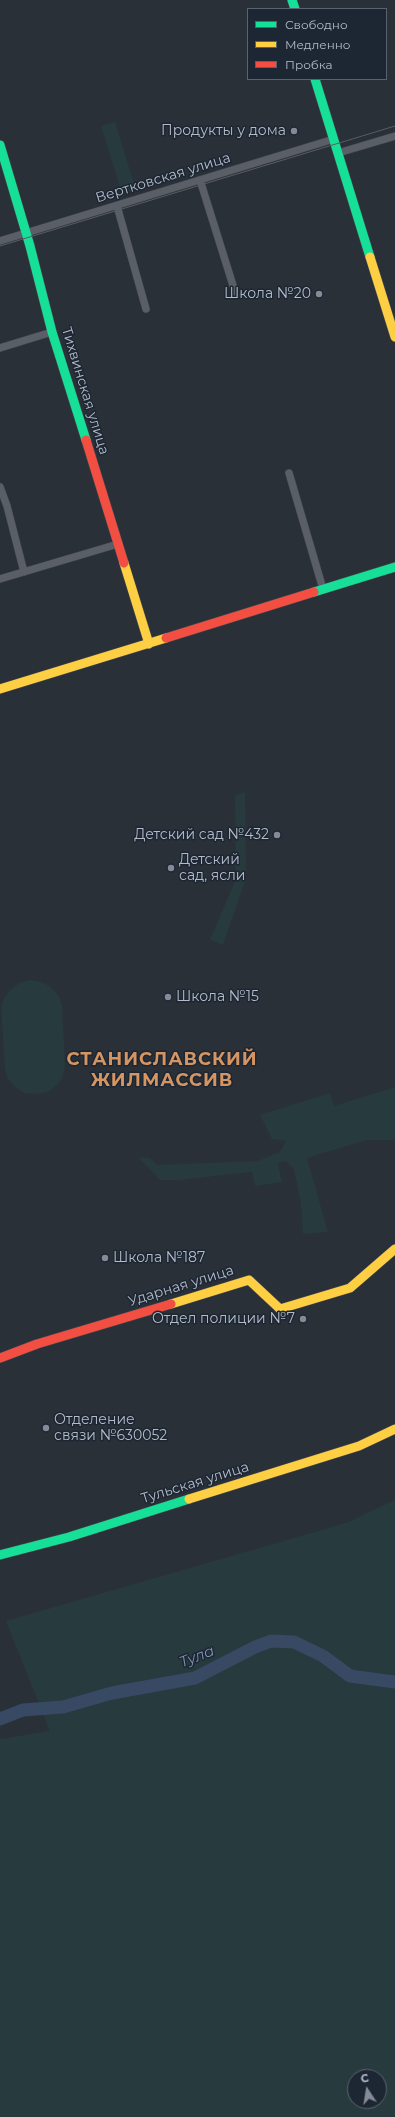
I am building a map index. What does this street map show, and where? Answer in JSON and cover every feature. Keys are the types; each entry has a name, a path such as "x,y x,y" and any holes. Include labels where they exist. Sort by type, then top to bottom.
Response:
{"street":[{"path":"316,80 395,337"},
{"path":"338,153 395,136"},
{"name":"Вертковская улица","path":"0,242 334,139"},
{"name":"Тихвинская улица","path":"0,145 27,234 52,332 149,644"},
{"path":"200,180 236,295"},
{"path":"117,206 146,309"},
{"path":"0,348 52,332"},
{"path":"289,473 323,589"},
{"path":"0,487 7,506 24,572"},
{"path":"0,580 118,544"},
{"path":"0,689 395,567"},
{"name":"Ударная улица","path":"0,1358 37,1344 249,1280 280,1309 350,1288 395,1249"},
{"name":"Тульская улица","path":"0,1555 69,1537 359,1446 395,1428"}],"green space":[{"path":"115,122 136,190 122,194 101,126"},
{"path":"245,792 246,878 223,945 210,940 236,879 235,795"},
{"path":"30,980 41,982 51,987 58,995 62,1005 65,1066 63,1077 56,1086 47,1092 36,1094 25,1093 16,1088 8,1079 5,1069 1,1008 4,998 11,989 20,983"},
{"path":"395,1087 395,1138 393,1140 366,1140 307,1158 328,1232 303,1234 301,1204 294,1169 286,1161 278,1163 282,1182 255,1186 252,1172 179,1180 160,1180 139,1158 150,1158 157,1165 258,1161 280,1152 286,1141 272,1139 260,1115 330,1093 334,1106"},
{"path":"395,1500 395,2117 0,2117 0,1739 50,1731 6,1621 346,1523"}],"waterway":[{"name":"Тула","path":"0,1719 23,1710 63,1707 112,1693 195,1678 255,1647 271,1641 294,1642 323,1656 350,1676 395,1682"}],"tram line":[{"path":"0,246 395,126"}],"traffic: fast":[{"path":"292,0 295,8"},
{"path":"315,80 370,257"},
{"path":"0,145 30,246 52,332 86,440"},
{"path":"314,592 395,567"},
{"path":"0,1555 69,1537 189,1499"}],"traffic: slow":[{"path":"370,257 395,337"},
{"path":"124,563 149,644"},
{"path":"0,689 166,638"},
{"path":"171,1304 249,1280 280,1309 350,1288 395,1249"},
{"path":"189,1499 359,1446 395,1429"}],"traffic: jam":[{"path":"86,440 124,563"},
{"path":"166,638 314,592"},
{"path":"0,1358 37,1344 171,1304"}],"place":[{"name":"Продукты у дома","path":"294,131"},
{"name":"Школа №20","path":"319,294"},
{"name":"Детский сад №432","path":"277,835"},
{"name":"Детский сад, ясли","path":"171,868"},
{"name":"Школа №15","path":"168,997"},
{"name":"Школа №187","path":"105,1258"},
{"name":"Отдел полиции №7","path":"303,1319"},
{"name":"Отделение связи №630052","path":"46,1428"}],"district":[{"name":"СТАНИСЛАВСКИЙ ЖИЛМАССИВ","path":"162,1070"}]}
